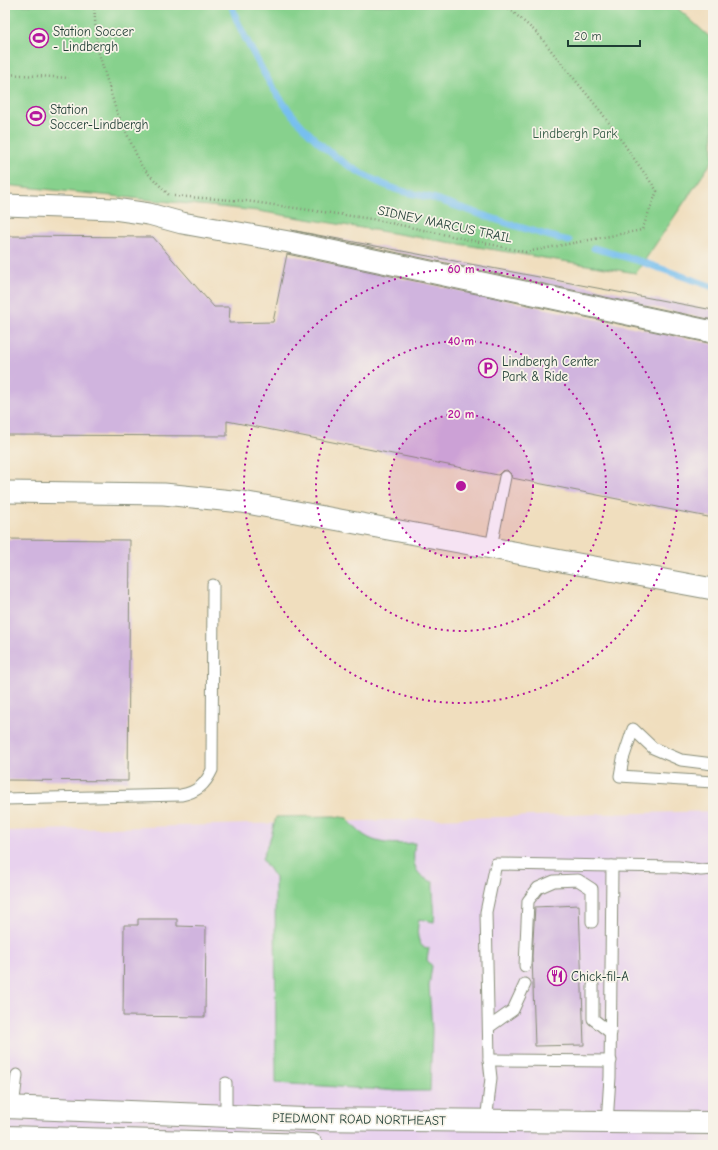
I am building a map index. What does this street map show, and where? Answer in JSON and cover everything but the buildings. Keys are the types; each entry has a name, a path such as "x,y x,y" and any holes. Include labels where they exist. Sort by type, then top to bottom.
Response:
{"main road":[{"name":"PIEDMONT ROAD NORTHEAST","path":"9,1107 304,1119 486,1122 713,1123"},
{"name":"PIEDMONT ROAD NORTHEAST","path":"5,1137 312,1145"}],"street":[{"path":"5,205 114,209 149,214 182,223 289,242 713,332"},
{"path":"5,492 150,494 204,497 285,509 713,589"}],"lane":[{"path":"491,547 505,477"},
{"path":"5,799 181,795 192,793 207,780 212,770 213,585"},
{"path":"713,764 681,760 653,748 633,729 623,759 620,776 713,782"},
{"path":"486,1122 490,1078 486,912 496,864 678,866 701,870 713,869"},
{"path":"607,1123 611,1061 612,866"},
{"path":"525,966 528,901 538,888 554,881 578,880 592,889 592,922"},
{"path":"489,1027 513,1010 525,984"},
{"path":"593,986 593,1019 611,1033"},
{"path":"489,1060 611,1061"},
{"path":"9,1107 17,1075"},
{"path":"226,1083 226,1115"}],"path":[{"name":"SIDNEY MARCUS TRAIL","path":"94,5 97,47 116,110 142,166 169,195 246,201 372,219 526,252 642,230 657,191 602,113 537,33 505,5"},
{"path":"5,74 69,78"}],"shaded area":[{"path":"713,811 713,1145 5,1145 5,831"}],"green space":[{"name":"Lindbergh Park","path":"5,5 674,5 713,40 713,160 636,273 258,211 5,185"},
{"path":"334,816 347,818 361,833 376,841 394,844 415,843 415,867 421,876 433,882 435,912 434,922 419,919 418,930 419,941 423,947 429,948 427,960 432,966 429,986 432,1030 430,1091 400,1091 276,1083 275,878 262,859 271,836 276,817"}],"waterway":[{"path":"232,5 239,25 269,82 297,121 331,153 372,179 395,189 436,199 519,227 569,241"},
{"path":"594,248 639,261 713,287"}],"place":[{"name":"Station Soccer - Lindbergh","path":"39,38"},
{"name":"Station Soccer-Lindbergh","path":"36,116"},
{"name":"Lindbergh Center Park & Ride","path":"488,368"},
{"name":"Chick-fil-A","path":"557,976"}]}
